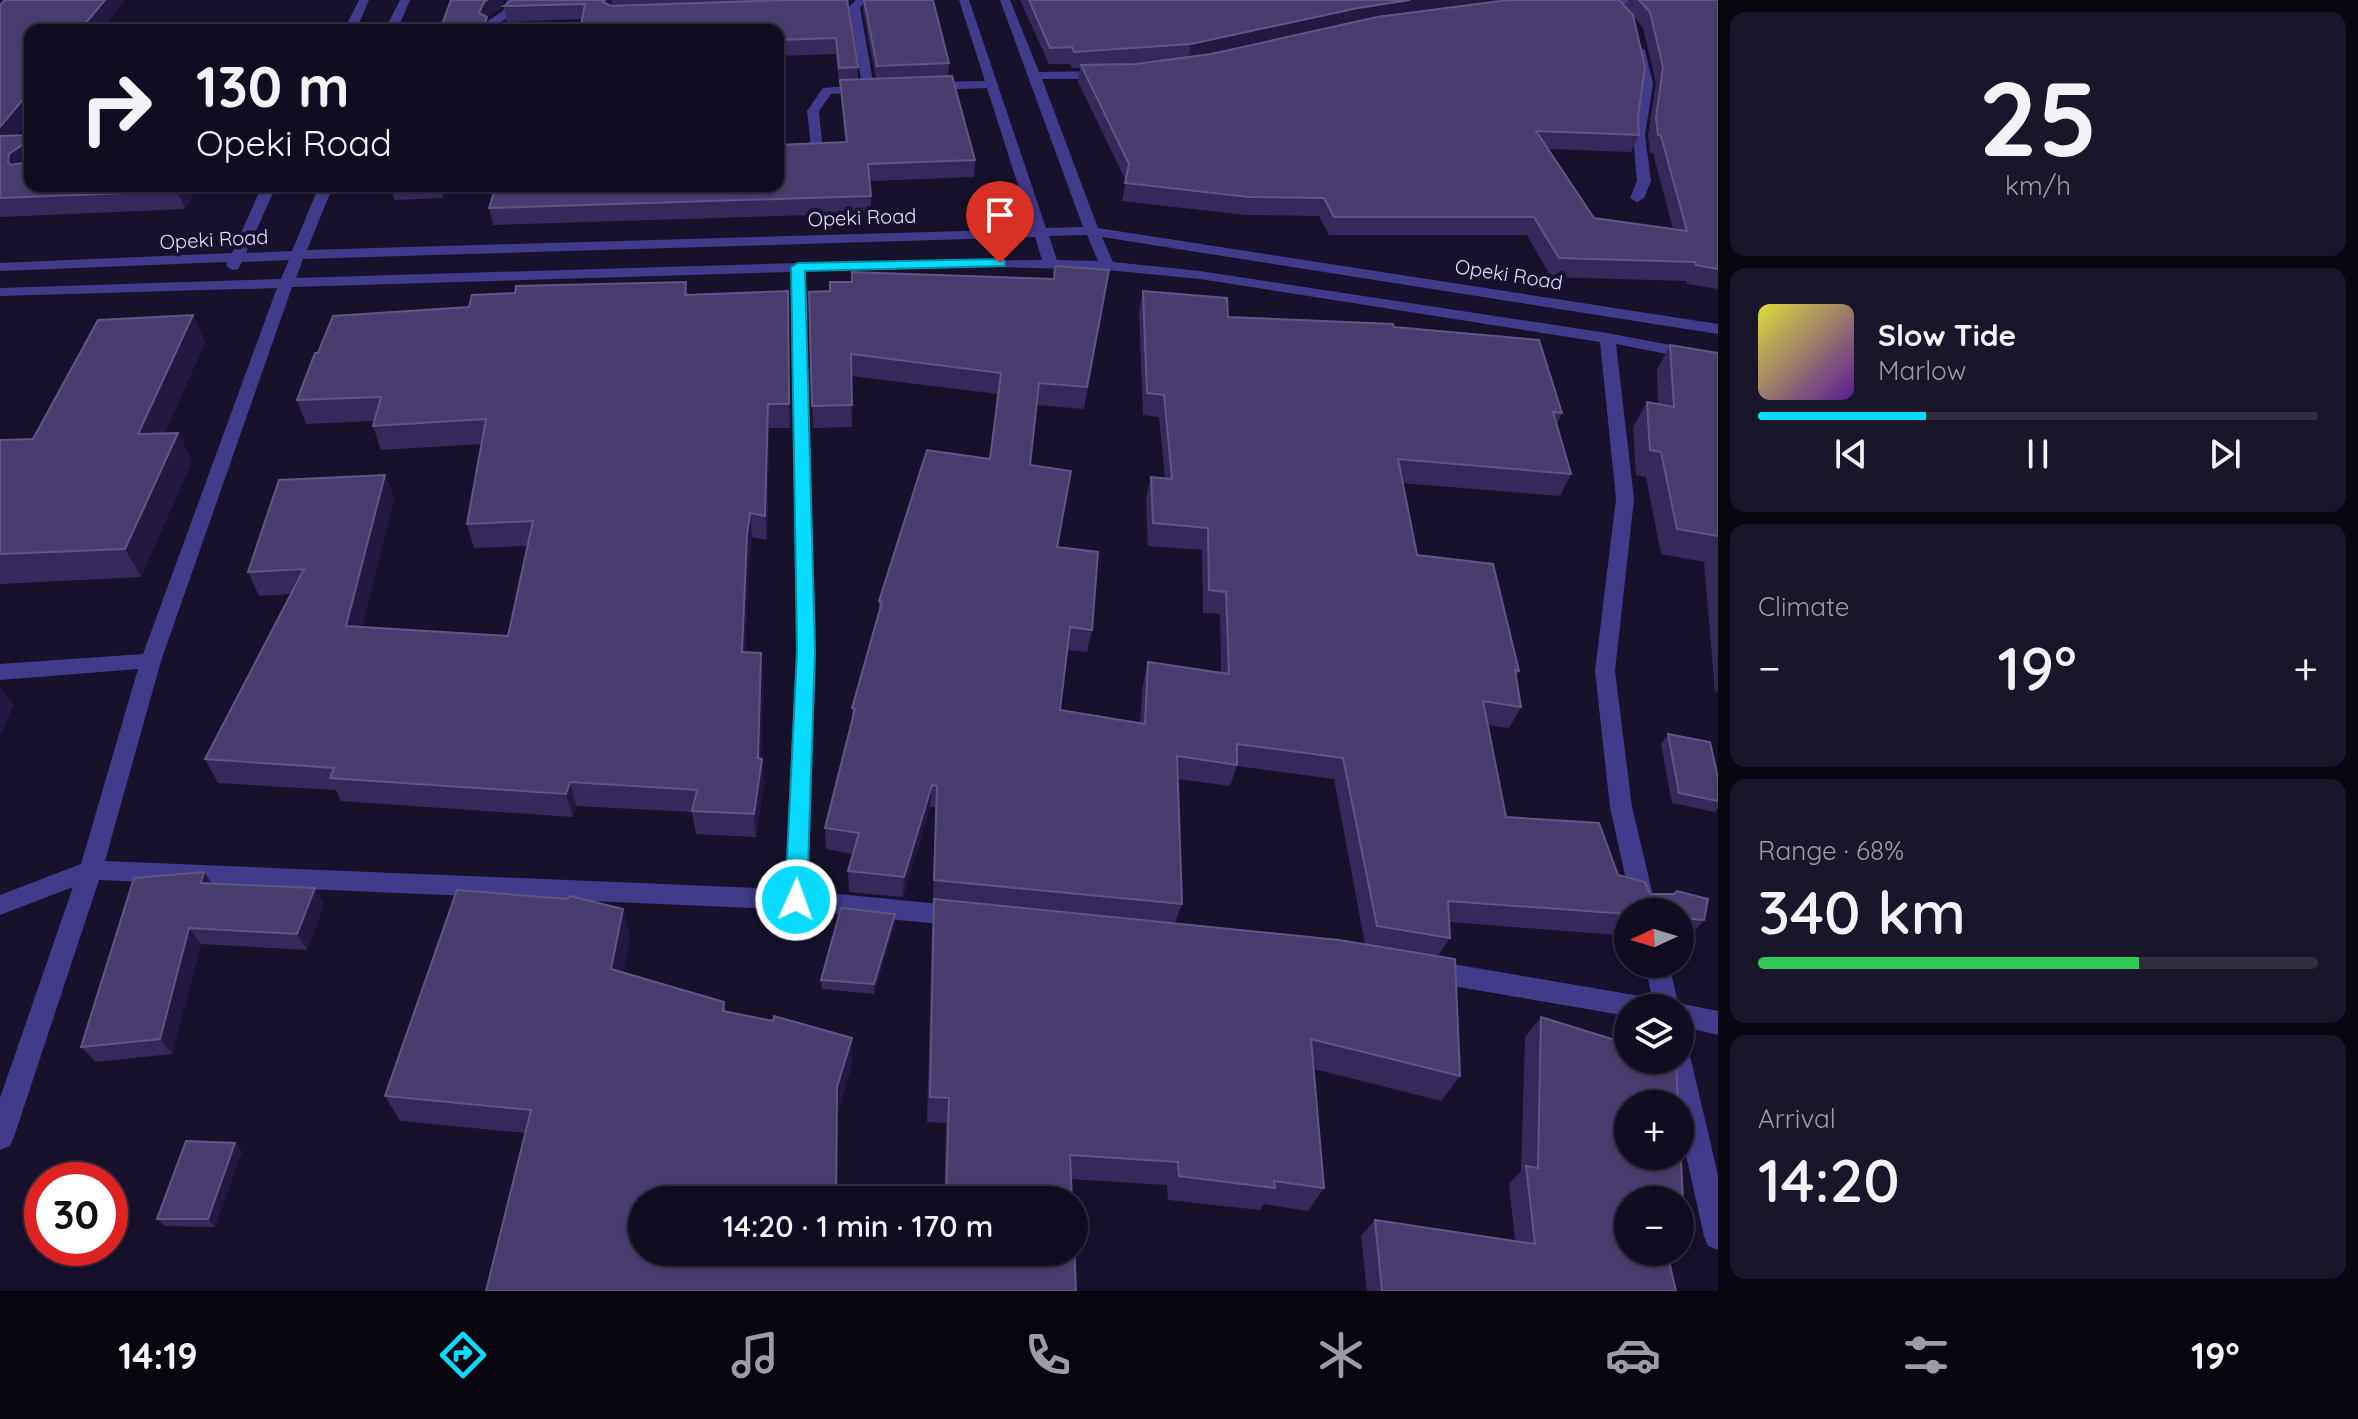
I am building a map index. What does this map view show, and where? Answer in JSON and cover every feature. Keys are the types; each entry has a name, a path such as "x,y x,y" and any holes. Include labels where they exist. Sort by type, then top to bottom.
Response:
{"street":[{"path":"353,24 364,0"},
{"path":"394,24 405,0"},
{"path":"492,24 508,13 512,0"},
{"path":"964,0 1051,264"},
{"path":"1005,0 1037,76 1091,231 1107,266"},
{"path":"1580,4 1642,0"},
{"path":"1610,1 1626,20"},
{"path":"839,7 858,3 868,87"},
{"path":"1637,43 1647,84 1639,135 1644,181 1637,198"},
{"path":"1037,76 1119,74"},
{"path":"915,86 993,84"},
{"path":"816,143 813,111 827,91 884,87"},
{"path":"226,285 266,192"},
{"path":"0,1137 91,870 151,661 286,284 323,192"},
{"name":"Opeki Road","path":"0,267 1091,231 1209,247 1718,329"},
{"name":"Opeki Road","path":"0,292 798,267 1107,266 1200,275 1607,338 1718,359"},
{"path":"796,900 806,651 798,267"},
{"path":"1607,338 1625,499 1605,671 1621,807 1642,898"},
{"path":"0,672 151,661"},
{"path":"0,905 91,870 796,900 983,919"},
{"path":"1402,966 1614,1002"},
{"path":"1694,1017 1718,1023"},
{"path":"1681,1074 1718,1236"}],"building":[{"path":"5,0 105,0 85,24 24,24 24,98 0,127 0,5"},
{"path":"451,0 487,0 479,13 487,17 485,24 442,24"},
{"path":"512,0 605,0 603,2 611,6 847,0 858,67 839,68 836,38 784,40 784,24 581,24 585,4 504,6"},
{"path":"864,0 933,0 949,63 877,66"},
{"path":"1029,0 1410,0 1191,44 1074,52 1072,47 1050,48"},
{"path":"1508,0 1619,0 1633,15 1645,67 1638,117 1639,135 1536,131 1594,218 1687,231 1661,136 1658,135 1656,118 1663,67 1650,12 1639,0 1718,0 1718,269 1696,265 1695,262 1559,258 1534,217 1334,217 1324,198 1249,197 1125,183 1129,164 1081,65 1136,64 1211,54 1377,17"},
{"path":"952,76 975,160 868,164 871,196 489,208 494,192 784,192 784,145 847,142 840,80"},
{"path":"24,135 24,148 24,192 152,192 0,198 0,136","holes":["22,145 23,163 11,165 8,162 9,154"]},
{"path":"1055,266 1109,270 1087,387 1039,383 1030,465 1071,471 1057,547 1098,552 1092,630 1070,627 1060,710 1145,724 1148,662 1229,674 1226,592 1209,590 1208,528 1153,523 1151,477 1172,479 1164,395 1147,393 1143,291 1227,298 1228,317 1393,324 1394,327 1539,340 1562,413 1553,412 1571,474 1398,459 1417,555 1493,564 1519,671 1515,670 1521,707 1483,701 1506,817 1599,823 1618,875 1645,882 1650,894 1674,894 1677,891 1708,899 1704,920 1694,919 1694,898 1614,898 1614,913 1448,901 1450,938 1377,926 1343,758 1237,744 1237,765 1177,756 1182,904 934,880 937,786 932,785 904,877 848,871 859,833 825,828 855,709 852,708 882,602 879,601 927,450 990,459 1001,373 851,354 852,405 812,406 809,292 830,291 830,282 852,282 852,272 1054,279"},
{"path":"686,282 685,295 788,291 789,404 768,404 765,516 750,513 747,535 742,652 761,653 758,758 762,759 754,814 692,811 697,790 570,782 566,794 330,778 334,768 205,759 304,569 248,572 279,480 385,475 346,626 508,636 533,521 467,524 486,419 373,426 381,397 297,400 333,316 469,307 472,295 515,293 516,286"},
{"path":"193,315 138,434 178,433 125,549 0,554 0,440 33,439 98,320"},
{"path":"1670,345 1718,353 1718,536 1677,529 1661,452 1650,450 1647,402 1674,407"},
{"path":"1668,734 1710,742 1718,778 1718,801 1679,793"},
{"path":"204,872 201,883 315,888 297,934 189,928 160,1039 81,1047 134,878"},
{"path":"457,890 568,899 570,896 623,909 611,969 724,1002 723,1011 773,1021 774,1016 852,1038 837,1087 836,1186 628,1186 628,1266 1075,1266 1076,1291 486,1291 531,1110 385,1096"},
{"path":"934,899 1339,940 1455,959 1460,1076 1311,1039 1324,1188 1274,1181 1275,1188 1179,1176 1178,1162 1070,1155 1071,1186 946,1186 949,1098 930,1097"},
{"path":"841,908 895,914 874,984 821,980"},
{"path":"1541,1017 1614,1040 1614,1074 1677,1074 1677,1090 1614,1090 1614,1170 1681,1170 1682,1186 1614,1186 1614,1266 1670,1266 1676,1291 1382,1291 1375,1220 1535,1244 1526,1166 1538,1168"},
{"path":"186,1141 235,1143 208,1219 157,1219"}],"route":[{"path":"796,900 806,651 798,267 1000,263"}]}
